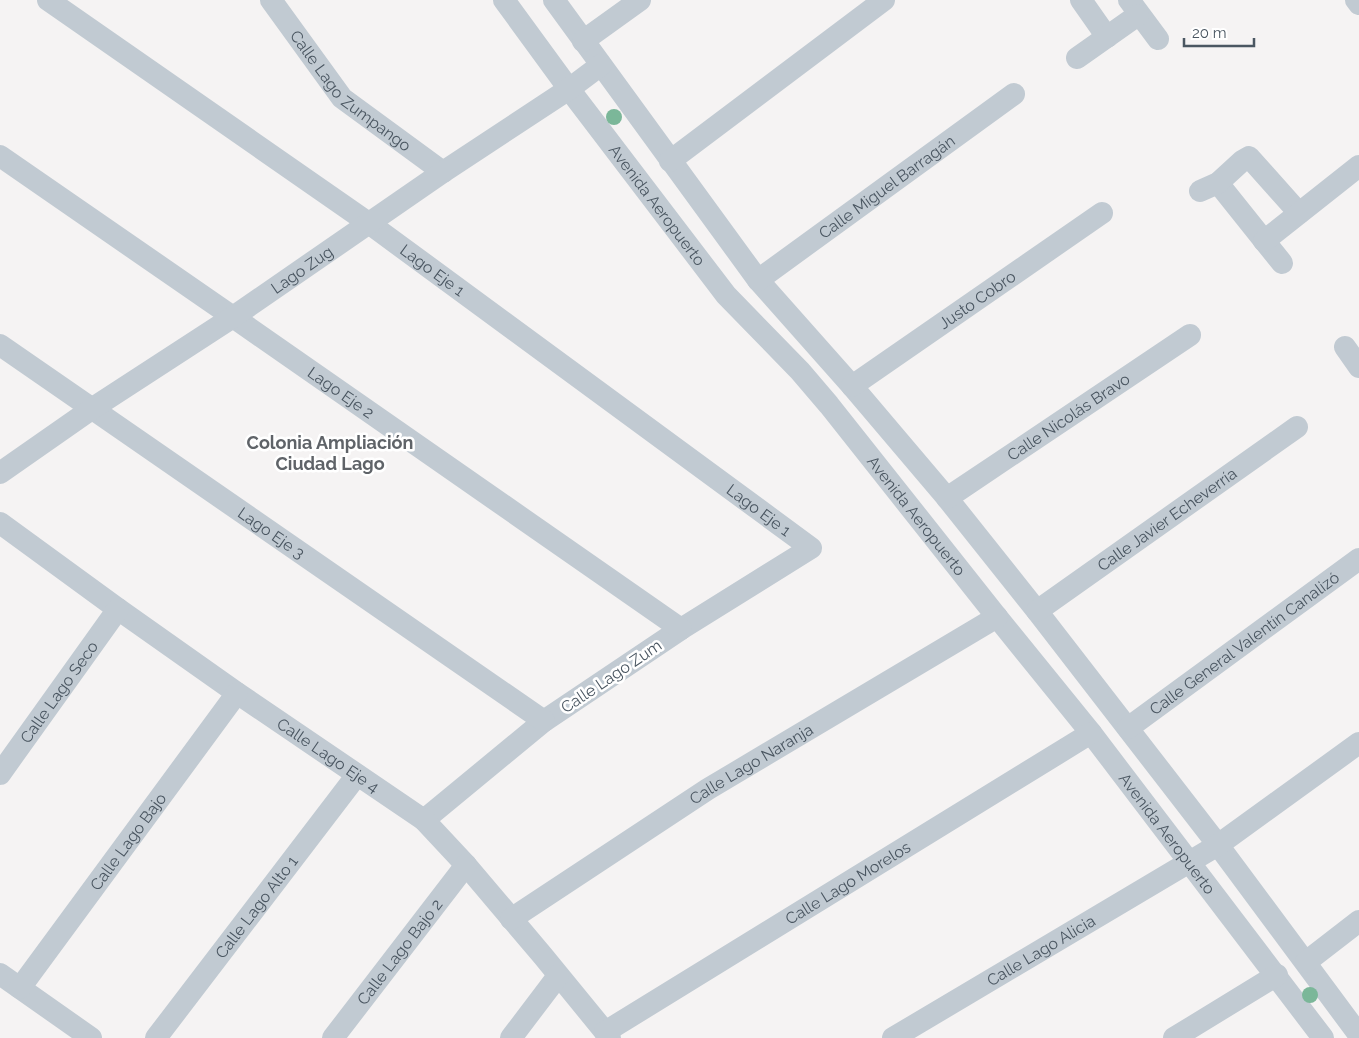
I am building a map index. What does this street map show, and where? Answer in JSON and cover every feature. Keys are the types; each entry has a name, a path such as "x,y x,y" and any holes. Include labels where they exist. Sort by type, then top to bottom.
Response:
{"street":[{"name":"Lago Eje 1","path":"48,0 370,224 811,548"},
{"name":"Calle Lago Zumpango","path":"271,0 342,98 443,172"},
{"name":"Avenida Aeropuerto","path":"504,0 569,89 726,295 800,371 829,405 1091,733 1324,1038"},
{"name":"Avenida Aeropuerto","path":"554,0 758,280 852,386 947,498 1037,611 1218,845 1359,1035"},
{"path":"584,41 640,0"},
{"path":"670,160 884,0"},
{"path":"1081,0 1107,37"},
{"path":"1356,0 1359,4"},
{"path":"1077,58 1107,37 1134,7 1158,39"},
{"name":"Lago Zug","path":"0,473 93,408 370,224 443,172 601,66"},
{"name":"Calle Miguel Barragán","path":"758,280 1014,94"},
{"name":"Lago Eje 2","path":"0,156 233,316 681,629"},
{"path":"1282,263 1264,241 1209,187 1249,157 1299,213"},
{"path":"1264,241 1359,166"},
{"name":"Justo Cobro","path":"852,386 1102,213"},
{"name":"Calle Nicolás Bravo","path":"947,498 1190,335"},
{"name":"Lago Eje 3","path":"0,344 544,721"},
{"path":"1345,348 1359,367"},
{"path":"800,371 821,351"},
{"name":"Calle Javier Echeverría","path":"1037,611 1297,427"},
{"name":"Calle Lago Eje 4","path":"2,528 237,694 424,820 466,865 608,1035"},
{"name":"Calle Lago Zum","path":"424,820 544,721 681,629 811,548"},
{"name":"Calle General Valentín Canalizó","path":"1128,728 1359,558"},
{"name":"Calle Lago Seco","path":"0,774 118,609"},
{"name":"Calle Lago Naranja","path":"511,919 708,790 997,617"},
{"name":"Calle Lago Bajo","path":"20,988 237,694"},
{"name":"Calle Lago Morelos","path":"608,1035 1091,733"},
{"name":"Calle Lago Alicia","path":"893,1038 1218,845 1359,743"},
{"name":"Calle Lago Alto 1","path":"156,1038 357,775"},
{"name":"Calle Lago Bajo 2","path":"333,1038 466,865"},
{"path":"1306,962 1359,921"},
{"path":"0,974 91,1038"},
{"path":"1174,1038 1277,975"},
{"path":"511,1038 558,976"}],"district":[{"name":"Colonia Ampliación Ciudad Lago","path":"330,453"}]}
